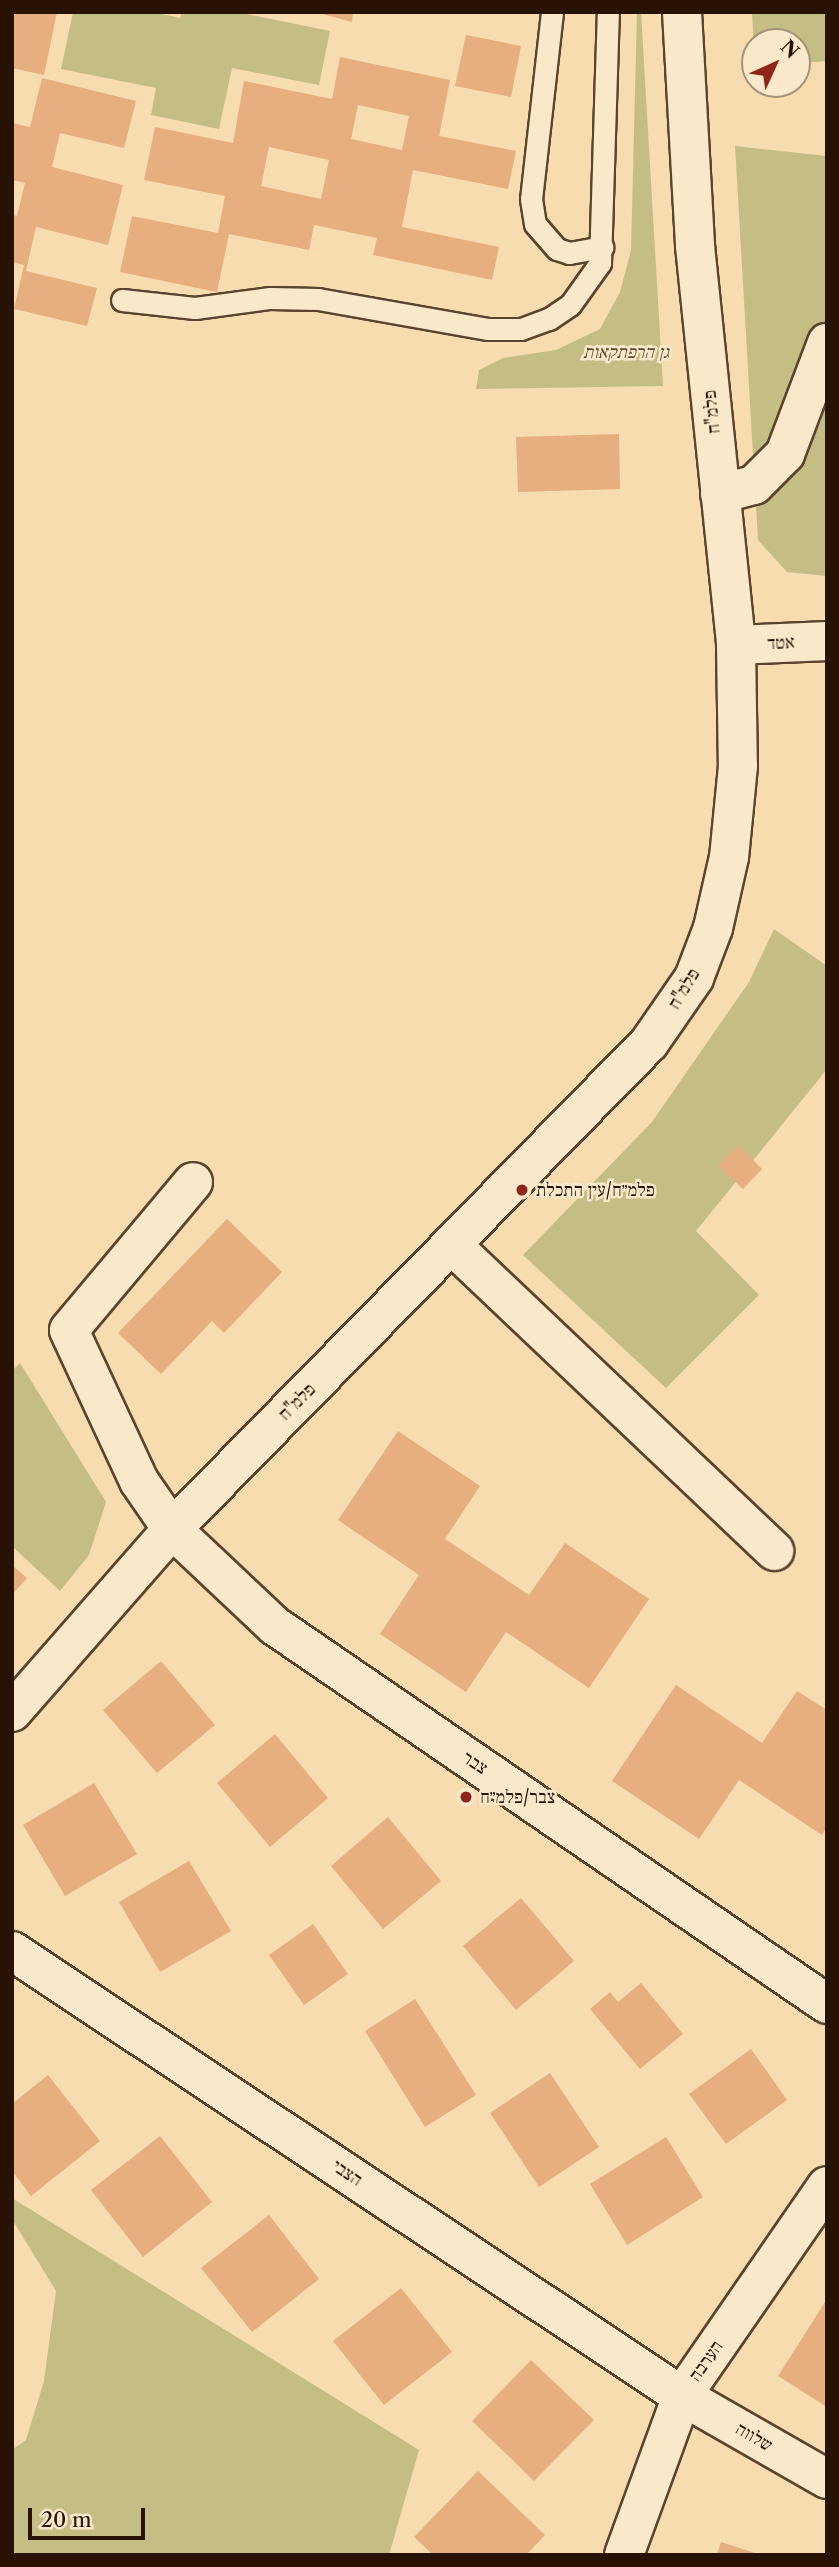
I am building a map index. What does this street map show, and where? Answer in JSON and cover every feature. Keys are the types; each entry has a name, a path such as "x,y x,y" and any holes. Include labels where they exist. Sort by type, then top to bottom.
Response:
{"street":[{"name":"פלמ\"ח","path":"12,1713 172,1529 453,1246 649,1043 694,978 713,928 729,857 738,766 736,645 695,246 682,12"},
{"path":"720,494 754,485 785,454 827,343"},
{"name":"אטד","path":"736,645 827,640"},
{"name":"צבר","path":"193,1182 69,1330 139,1481 172,1529 275,1626 827,2004"},
{"path":"453,1246 774,1551"},
{"name":"הצבי","path":"12,1951 682,2396"},
{"name":"הערבה","path":"624,2555 682,2396 827,2186"},
{"name":"שלווה","path":"682,2396 827,2479"}],"lane":[{"path":"552,12 531,199 535,224 556,249 569,253 602,247"},
{"path":"122,300 195,308 270,298 318,299 488,329 521,328 549,319 570,305 600,264 608,12"}],"green space":[{"path":"73,12 152,12 180,18 182,12 237,12 330,31 319,85 232,68 219,129 151,115 156,88 61,69"},
{"name":"גן הרפתקאות","path":"637,12 641,12 663,386 476,389 479,370 503,358 556,350 600,329 620,292 631,250"},
{"path":"752,12 827,12 827,61 811,62 811,28 753,28"},
{"path":"735,146 827,156 827,576 787,572 758,540"},
{"path":"774,929 827,966 827,1069 696,1231 759,1295 666,1388 523,1255 652,1122 749,982"},
{"path":"20,1363 106,1502 89,1555 60,1591 12,1546 12,1371"},
{"path":"12,2198 419,2450 389,2555 12,2555 12,2450 26,2440 44,2381 56,2291 12,2219"}],"building":[{"path":"12,12 57,12 44,75 12,68"},
{"path":"315,12 353,12 352,22"},
{"path":"466,35 521,46 511,97 455,86"},
{"path":"340,57 450,80 439,136 516,151 508,189 413,170 402,227 499,247 492,280 373,255 377,238 314,225 309,250 229,234 217,292 120,272 132,216 218,233 225,196 144,180 155,127 233,143 244,81 332,99","holes":["358,105 409,116 402,150 351,139","269,147 329,160 321,199 261,186"]},
{"path":"42,78 136,101 124,148 60,133 52,167 123,185 108,245 36,227 26,271 97,288 87,326 14,309 24,265 12,262 12,215 17,216 25,183 12,180 12,123 30,127"},
{"path":"619,434 620,489 518,492 516,437"},
{"path":"738,1145 762,1169 743,1189 718,1166"},
{"path":"227,1219 282,1272 224,1333 212,1321 161,1374 118,1333"},
{"path":"398,1431 480,1486 445,1539 529,1595 565,1543 649,1599 589,1688 506,1632 466,1692 380,1634 419,1575 338,1520"},
{"path":"12,1565 27,1578 12,1595"},
{"path":"161,1661 215,1725 157,1773 103,1710"},
{"path":"676,1685 762,1743 797,1691 827,1710 827,1827 822,1835 739,1780 699,1839 612,1781"},
{"path":"275,1734 328,1798 270,1847 217,1783"},
{"path":"94,1783 137,1854 65,1896 23,1825"},
{"path":"388,1817 441,1881 383,1929 331,1866"},
{"path":"189,1861 231,1931 160,1972 119,1902"},
{"path":"521,1898 574,1961 516,2010 463,1946"},
{"path":"313,1924 348,1974 304,2005 269,1955"},
{"path":"641,1983 683,2034 640,2069 590,2009 610,1992 618,2002"},
{"path":"415,1999 476,2095 425,2127 365,2031"},
{"path":"751,2049 787,2100 726,2144 689,2094"},
{"path":"550,2073 599,2147 539,2187 490,2113"},
{"path":"48,2075 100,2141 31,2196 12,2171 12,2104"},
{"path":"160,2136 212,2202 143,2257 91,2190"},
{"path":"666,2137 703,2197 627,2245 590,2184"},
{"path":"269,2215 319,2279 252,2332 201,2268"},
{"path":"401,2288 452,2352 384,2405 333,2341"},
{"path":"827,2299 827,2407 778,2376"},
{"path":"531,2360 594,2420 534,2481 472,2421"},
{"path":"478,2471 545,2535 526,2555 433,2555 414,2537"},
{"path":"721,2542 758,2554 758,2555 717,2555"}],"place":[{"name":"פלמ״ח/עין התכלת","path":"522,1190"},
{"name":"צבר/פלמ״ח","path":"466,1797"}]}
